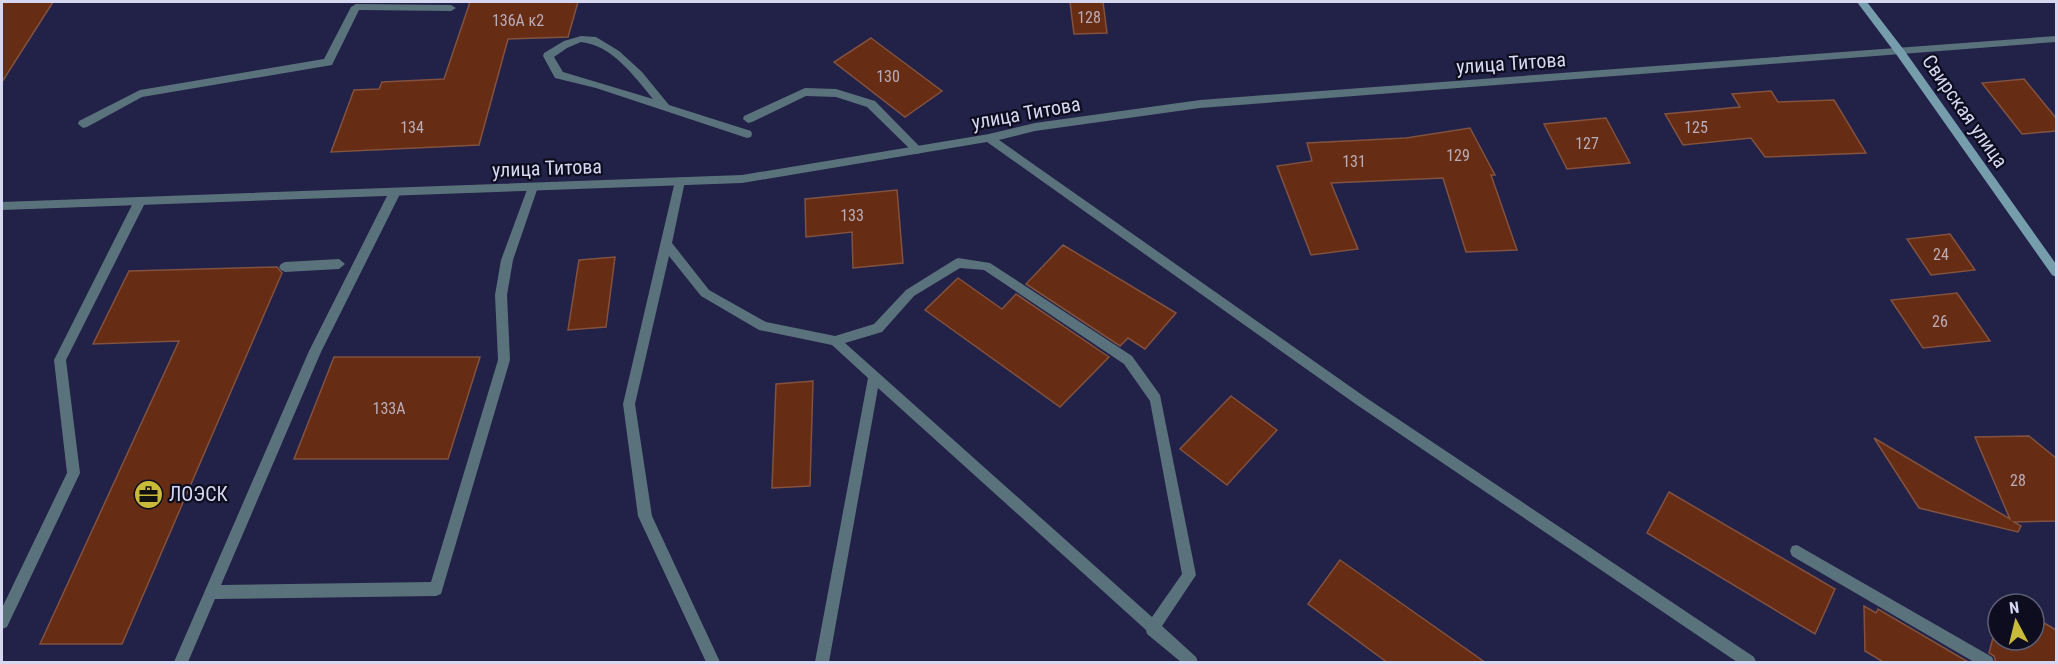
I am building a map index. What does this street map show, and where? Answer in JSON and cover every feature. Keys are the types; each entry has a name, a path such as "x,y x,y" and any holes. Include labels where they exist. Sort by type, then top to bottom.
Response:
{"street":[{"name":"Свирская улица","path":"1862,2 2056,272"},
{"path":"83,124 140,94 328,62 356,7 451,8"},
{"path":"665,106 605,45 583,38 564,44 548,56 559,75 665,106 747,134"},
{"name":"улица Титова","path":"2,206 742,179 989,138 1035,127 1200,104 2056,39"},
{"path":"748,119 806,92 836,93 871,104 918,150"},
{"path":"989,138 1361,401 1749,663"},
{"path":"680,181 629,404 645,516 713,663"},
{"path":"211,592 436,589 504,360 501,295 505,272 532,187"},
{"path":"181,663 315,351 395,192"},
{"path":"2,622 74,473 60,360 140,201"},
{"path":"666,244 705,293 763,326 835,341 878,328 910,293 958,263 986,266 1128,360 1156,399 1189,575 1152,629"},
{"path":"285,267 339,264"},
{"path":"835,341 1191,663"},
{"path":"822,663 874,377"},
{"path":"1797,551 1987,663"}],"building":[{"path":"2,2 53,2 2,82"},
{"path":"470,2 578,2 568,37 508,39 479,145 331,152 354,90 379,89 382,82 444,79"},
{"path":"1070,2 1103,2 1107,33 1074,34"},
{"path":"871,38 942,91 905,117 834,62"},
{"path":"2024,79 2056,118 2056,131 2022,134 1982,83"},
{"path":"1771,91 1778,102 1834,100 1866,153 1765,157 1751,138 1683,145 1665,114 1740,107 1732,94"},
{"path":"1606,118 1630,163 1567,169 1544,124"},
{"path":"1470,128 1495,175 1491,175 1517,250 1466,252 1443,178 1331,183 1358,249 1311,255 1277,166 1312,161 1307,143 1406,138"},
{"path":"897,190 903,263 853,268 852,232 806,237 805,199"},
{"path":"1950,234 1975,270 1931,275 1907,239"},
{"path":"1063,245 1176,313 1145,349 1128,338 1120,346 1026,284"},
{"path":"615,257 606,327 568,330 579,260"},
{"name":"ЛОЭСК","path":"277,267 282,273 122,644 40,644 179,341 93,344 129,271"},
{"path":"958,278 1002,309 1016,294 1109,357 1060,407 925,310"},
{"path":"1957,293 1990,341 1923,348 1891,300"},
{"path":"334,357 480,357 448,459 294,459"},
{"path":"813,381 810,486 772,488 776,384"},
{"path":"1231,396 1277,430 1227,485 1180,449"},
{"path":"2029,436 2056,458 2056,521 2014,522 2021,526 2018,532 1919,508 1874,438 2010,519 1975,437"},
{"path":"1669,492 1835,589 1815,634 1647,533"},
{"path":"1340,560 1486,663 1388,663 1308,604"},
{"path":"1864,606 1876,613 1878,609 1970,663 1885,663 1865,651"},
{"path":"2046,624 2056,630 2056,663 1996,663 1994,656 1989,653 2046,652"}],"place":[{"name":"ЛОЭСК","path":"148,494"}]}
